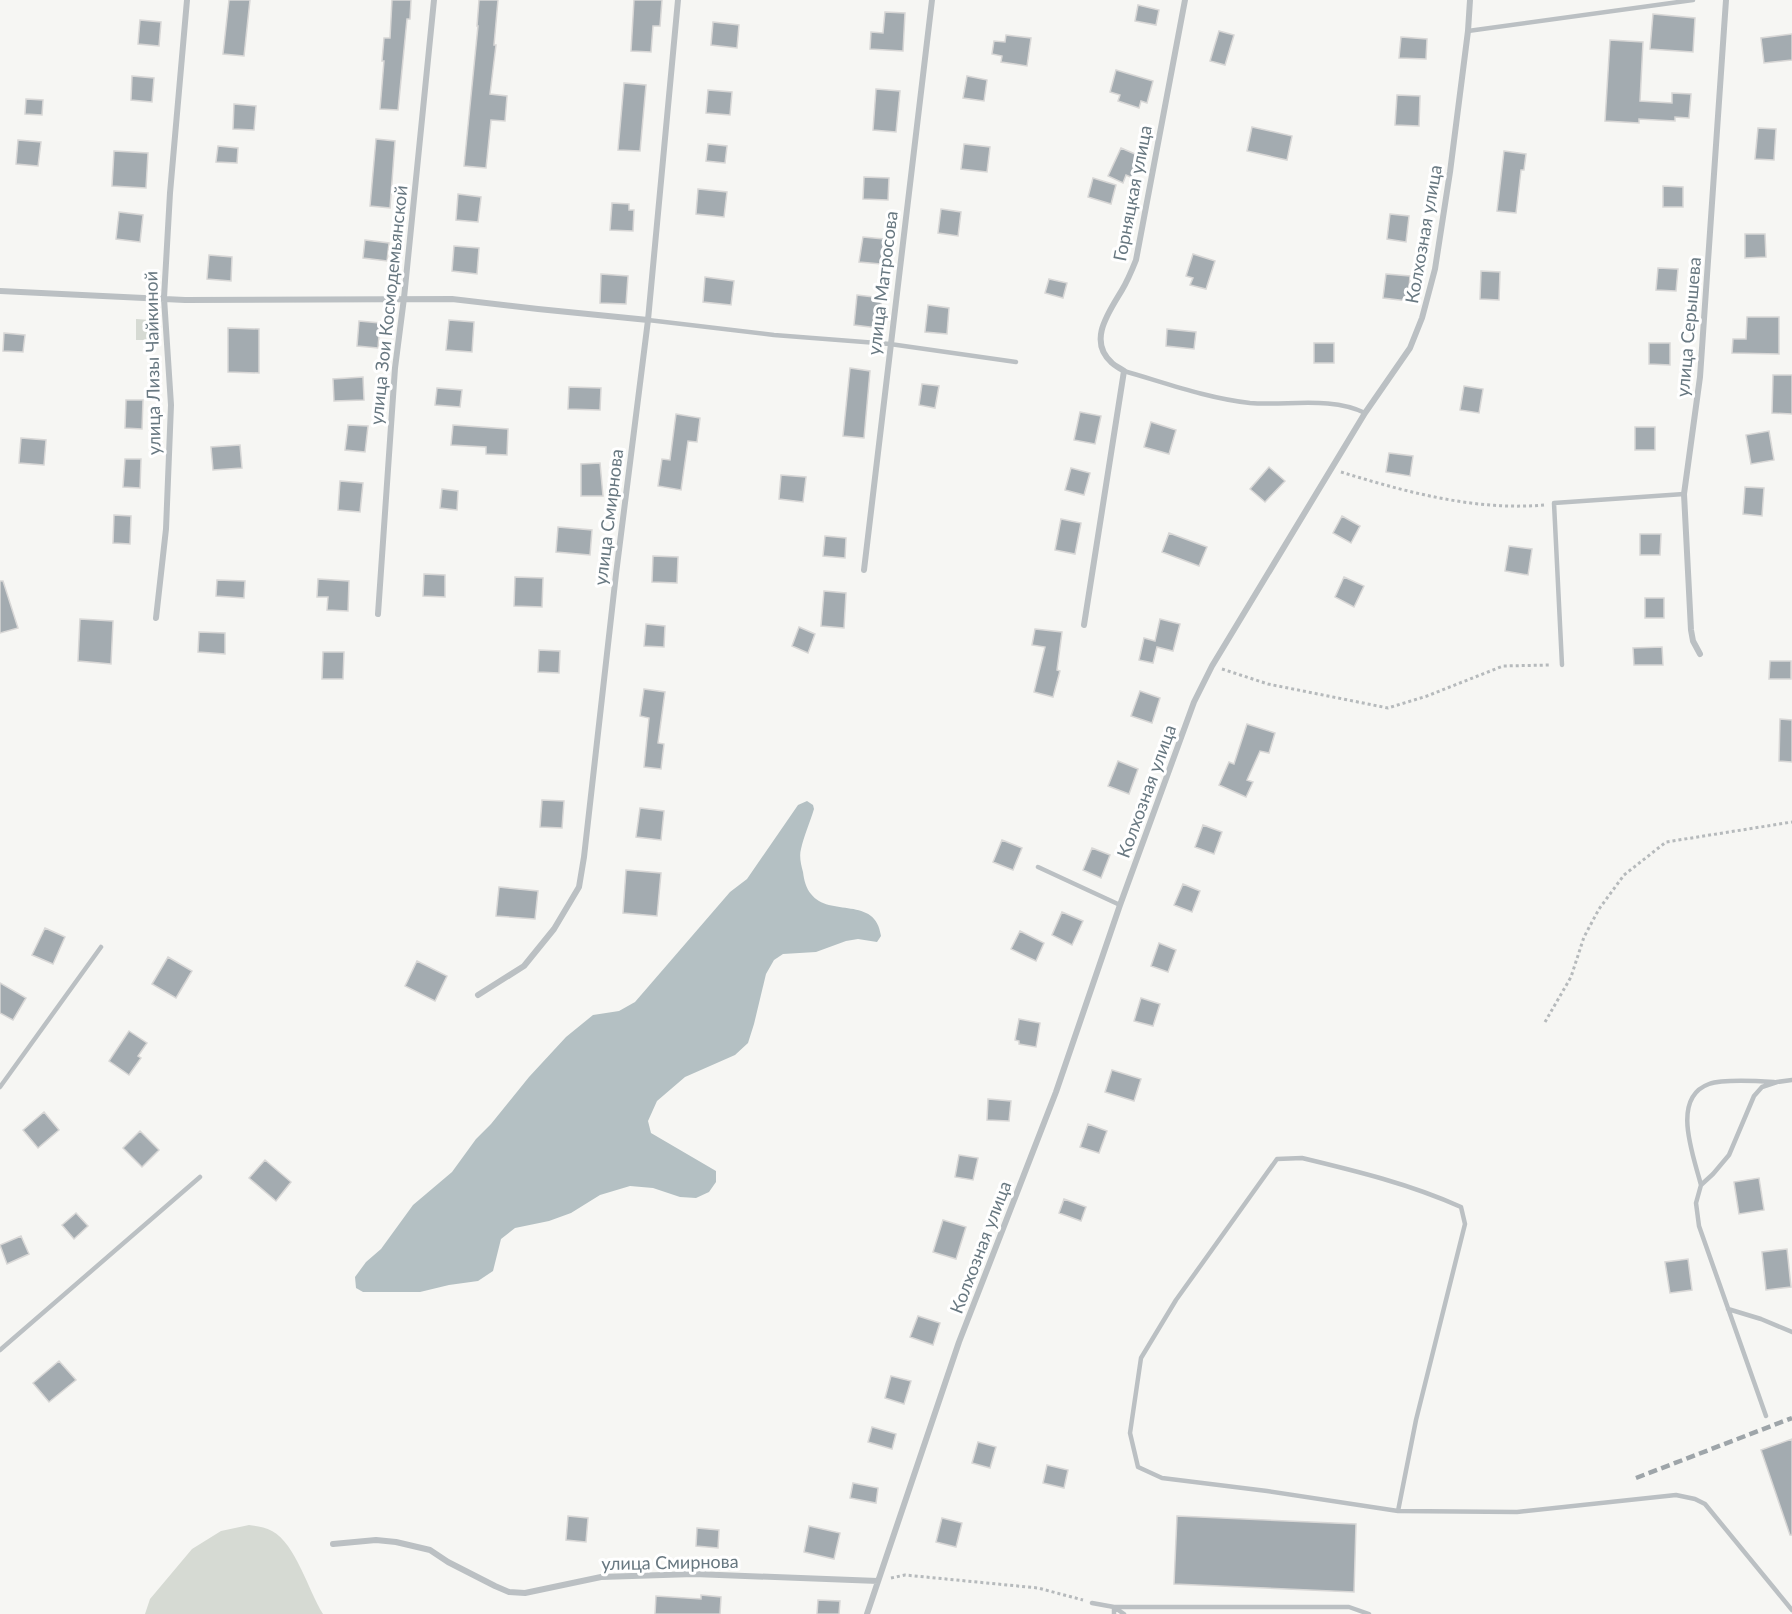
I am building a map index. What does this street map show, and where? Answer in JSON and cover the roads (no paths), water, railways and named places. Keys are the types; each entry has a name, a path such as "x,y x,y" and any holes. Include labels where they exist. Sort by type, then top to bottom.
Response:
{"street":[{"name":"улица Лизы Чайкиной","path":"156,618 165,529 171,405 164,298 170,193 187,0"},
{"name":"улица Зои Космодемьянской","path":"378,614 395,369 434,0"},
{"name":"улица Смирнова","path":"478,995 524,966 554,929 579,887 648,320 678,0"},
{"name":"улица Матросова","path":"864,570 932,0"},
{"name":"Горняцкая улица","path":"1124,371 1111,363 1104,352 1100,340 1102,327 1106,315 1136,260 1185,0"},
{"name":"Колхозная улица","path":"867,1614 959,1342 1056,1092 1120,905 1194,702 1212,666 1365,413 1410,348 1422,318 1435,269 1450,172 1470,0"},
{"name":"улица Серышева","path":"1700,654 1693,641 1691,630 1684,494 1700,377 1726,0"},
{"path":"0,291 185,300 452,299 648,320"},
{"path":"1084,625 1124,371"},
{"name":"улица Смирнова","path":"333,1544 376,1540 430,1550 448,1562 509,1592 525,1593 601,1577 694,1574 878,1581"}],"lane":[{"path":"1468,31 1693,0"},
{"path":"648,320 774,335 890,344 1016,362"},
{"path":"1124,371 1211,397 1251,403 1328,404 1353,407 1365,413"},
{"path":"1562,665 1554,504 1684,494"},
{"path":"1038,867 1120,905"},
{"path":"0,1087 101,947"},
{"path":"1766,1416 1699,1226 1696,1203 1701,1185 1686,1121 1688,1107 1695,1092 1710,1084 1792,1080"},
{"path":"1701,1185 1728,1155 1754,1096 1762,1087 1777,1082"},
{"path":"1398,1511 1416,1420 1465,1224 1461,1207 1430,1193 1382,1178 1302,1158 1277,1159 1176,1300 1141,1358 1130,1434 1138,1467 1162,1478 1398,1511 1517,1512 1676,1495 1695,1499 1705,1504 1792,1610"},
{"path":"0,1350 200,1177"},
{"path":"1728,1309 1792,1332"},
{"path":"1092,1603 1114,1607 1349,1607 1369,1614"},
{"path":"1114,1607 1114,1614"},
{"path":"1114,1607 1124,1614"}],"railway":[{"path":"1636,1478 1792,1418"}]}
